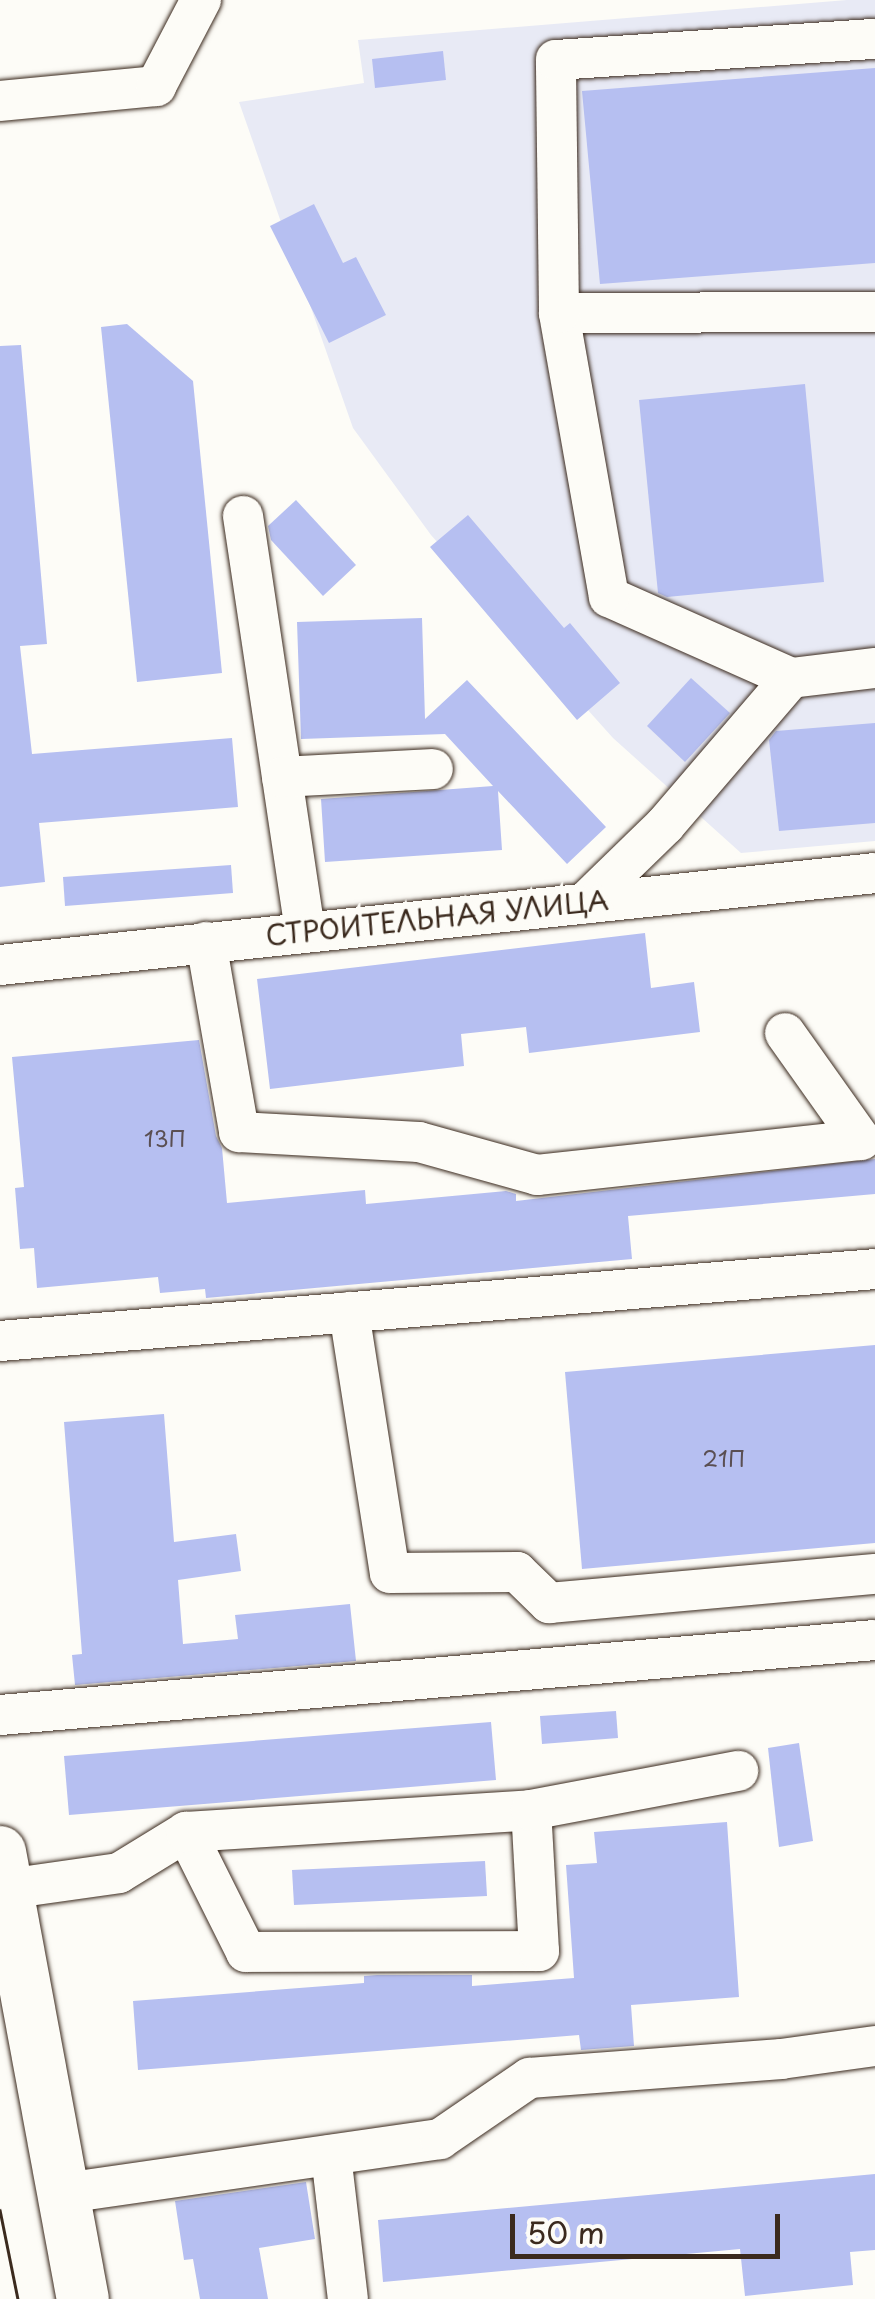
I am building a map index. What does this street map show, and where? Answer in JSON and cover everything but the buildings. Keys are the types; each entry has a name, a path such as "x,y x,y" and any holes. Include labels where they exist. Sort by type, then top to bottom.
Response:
{"main road":[{"path":"4,1871 82,2299"}],"street":[{"path":"0,102 156,86 201,0"},
{"path":"875,39 556,60 559,313 609,597 792,678 875,668"},
{"path":"559,313 875,312"},
{"path":"243,516 305,932"},
{"path":"588,900 665,825 792,678"},
{"path":"282,777 433,770"},
{"name":"СТРОИТЕЛЬНАЯ УЛИЦА","path":"0,965 588,900 875,873"},
{"path":"206,942 240,1132 419,1142 537,1176 862,1140 785,1033"},
{"path":"0,1341 875,1269"},
{"path":"348,1312 390,1573 517,1572 550,1603 875,1574"},
{"path":"0,1716 875,1640"},
{"path":"4,1871 119,1874 186,1832 530,1810 738,1771"},
{"path":"186,1832 246,1952 538,1950 530,1810"},
{"path":"65,2192 440,2139 529,2078 781,2059 875,2046"},
{"path":"331,2155 348,2299"}],"shaded area":[{"path":"875,0 875,841 741,853 613,738 431,535 353,428 239,102 364,83 358,40"}],"tram line":[{"path":"0,2210 18,2299"}]}
